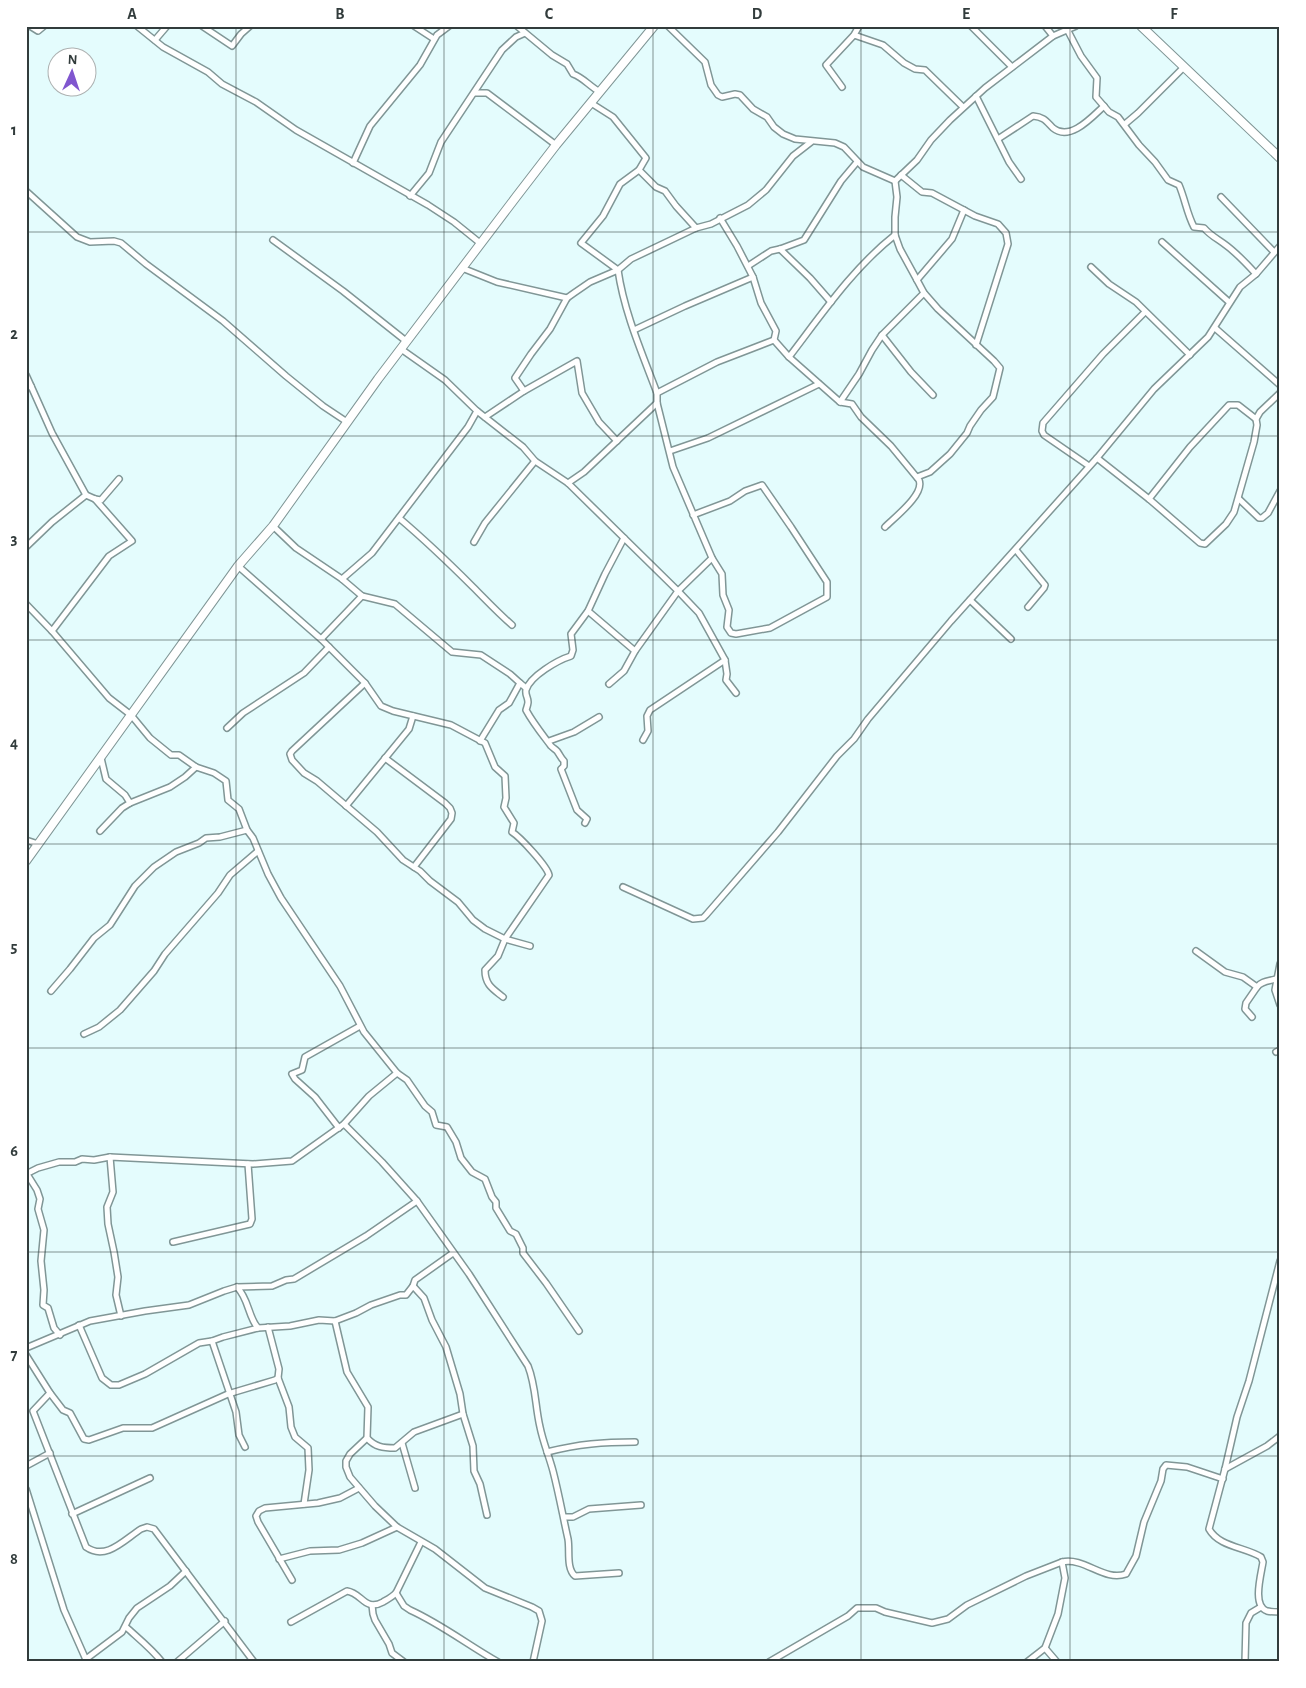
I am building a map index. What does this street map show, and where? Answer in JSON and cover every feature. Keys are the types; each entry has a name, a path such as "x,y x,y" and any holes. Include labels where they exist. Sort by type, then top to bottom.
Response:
{"main road":[{"path":"26,861 238,566 273,526 406,341 556,145 654,26"},
{"path":"1141,26 1280,158"}],"street":[{"path":"30,26 38,31 44,26"},
{"path":"137,26 155,40 208,72 222,84 256,102 296,130 454,222 480,243"},
{"path":"155,40 167,26"},
{"path":"202,26 232,46 250,26"},
{"path":"414,26 434,40"},
{"path":"353,163 370,126 420,65 441,31 449,26"},
{"path":"517,26 552,56 567,64 573,74 584,78 592,88 600,92"},
{"path":"668,26 705,62 712,85 718,95 722,97 735,94 740,95 753,109 766,117 777,130 795,139 835,143 844,147 863,167 895,180"},
{"path":"842,87 826,65 854,36 859,26"},
{"path":"972,26 1012,67"},
{"path":"1045,26 1053,36"},
{"path":"895,180 917,160 931,140 963,107 1053,36 1076,26"},
{"path":"1068,30 1081,56 1097,78 1096,97 1109,112 1118,116 1168,180 1180,186 1186,201 1188,217 1194,227 1204,228 1209,235 1223,242 1256,274"},
{"path":"410,196 429,173 441,142 502,50 516,37 525,33"},
{"path":"854,36 883,45 904,63 915,69 925,70 963,107"},
{"path":"1124,124 1138,113 1184,67"},
{"path":"475,93 487,93 556,145"},
{"path":"976,96 1009,162 1020,179"},
{"path":"590,103 613,117 646,158 639,170 620,184 603,216 581,243 618,270 634,330 657,393 657,403 673,467 693,515 712,558 722,574 723,595 729,610 727,627 731,633 747,633 770,628 827,597 827,582 762,485 745,490 730,501 693,515"},
{"path":"998,139 1034,116 1040,116 1054,129 1071,131 1084,124 1104,106"},
{"path":"524,391 516,378 530,354 550,330 567,298 590,282 618,270 631,259 720,218 758,198 792,156 811,142"},
{"path":"748,266 771,251 804,240 842,181 857,162"},
{"path":"639,170 656,187 664,191 696,228"},
{"path":"901,175 918,190 938,196 975,216 998,224 1006,233 1008,244 976,345"},
{"path":"895,180 897,197 896,235 900,248 924,293 938,310 1000,368 993,397 986,403 967,433 950,454 930,472 916,477"},
{"path":"26,191 77,237 90,242 114,241 121,243 146,264 224,321 286,376 323,406 347,422"},
{"path":"1221,197 1274,252"},
{"path":"917,280 952,239 964,210"},
{"path":"720,218 753,277 761,303 776,331 774,340"},
{"path":"789,356 831,302 879,248 896,235"},
{"path":"273,240 350,296 406,341"},
{"path":"1162,242 1229,302"},
{"path":"622,887 693,919 703,918 778,832 837,756 854,739 868,719 970,600 1097,458 1154,389 1215,328 1229,302 1240,287 1256,274 1280,246"},
{"path":"780,249 810,278 831,302"},
{"path":"1091,267 1108,284 1136,302 1190,355"},
{"path":"462,268 497,282 567,298"},
{"path":"634,330 753,277"},
{"path":"840,402 882,335 924,293"},
{"path":"1089,466 1044,435 1042,431 1043,423 1103,354 1145,312"},
{"path":"1215,328 1280,385"},
{"path":"882,335 911,372 933,395"},
{"path":"774,340 840,402 852,404 861,417 880,434 921,484 919,491 910,503 885,527"},
{"path":"657,393 717,362 774,340"},
{"path":"401,349 445,380 477,411 523,447 535,461 568,483 678,591 699,613 725,660 726,680 736,693"},
{"path":"485,417 524,391 577,360 582,393 599,422 617,440"},
{"path":"26,376 29,387 52,433 86,495 101,500 119,479"},
{"path":"670,451 708,438 819,384"},
{"path":"1097,458 1200,543 1205,544 1226,524 1234,512 1254,442 1257,425 1256,419 1260,412 1280,393"},
{"path":"568,483 584,472 657,403"},
{"path":"1149,499 1198,437 1229,406 1238,405 1256,419"},
{"path":"342,579 372,553 468,427 477,411"},
{"path":"474,542 485,523 535,461"},
{"path":"1239,499 1259,518 1262,518 1268,513 1280,491"},
{"path":"26,547 52,522 86,495"},
{"path":"52,630 109,556 132,541 95,499"},
{"path":"399,518 436,550 485,598 495,611 512,625"},
{"path":"273,526 296,548 342,579 362,596 395,604 452,652 481,655 510,674 526,688"},
{"path":"585,823 587,819 577,810 573,796 562,774 561,769 564,766 564,761 557,751 552,748 549,741 536,728 526,710 529,700 526,688 538,674 561,659 571,656 573,650 571,634 588,611 604,574 624,538"},
{"path":"1016,550 1045,585 1028,608"},
{"path":"609,684 624,671 635,651 678,591 712,558"},
{"path":"238,566 321,639 365,683 381,706 392,711 451,725 485,743 495,767 505,776 506,798 504,807 514,823 512,832 519,836 522,842 544,866 549,875 505,939 498,956 485,970 486,981 489,987 503,997"},
{"path":"321,639 362,596"},
{"path":"970,600 1011,639"},
{"path":"26,604 52,630 109,698 132,715 150,738 171,755 178,755 196,767 214,773 226,781 228,800 239,809 247,830 253,838 268,874 281,898 340,986 360,1026 398,1073 407,1080 425,1106 432,1112 436,1125 447,1127 456,1142 461,1158 472,1172 485,1180 496,1202 496,1208 510,1231 516,1234 523,1248 523,1253 579,1332"},
{"path":"588,611 635,651"},
{"path":"227,728 243,713 304,673 329,647"},
{"path":"642,740 648,731 647,716 650,710 725,660"},
{"path":"365,683 292,751 290,754 292,760 304,773 317,781 388,842 403,860 458,902 473,920 485,929 505,939 530,946"},
{"path":"480,740 499,710 509,703 520,683"},
{"path":"346,806 409,729 413,716"},
{"path":"549,741 574,732 599,717"},
{"path":"100,758 106,779 130,802"},
{"path":"385,758 445,803 452,813 451,818 414,867"},
{"path":"100,831 130,802 170,787 196,767"},
{"path":"51,991 70,970 94,938 110,925 135,886 154,867 176,852 206,838 220,837 247,830"},
{"path":"26,840 38,844"},
{"path":"84,1034 109,1020 125,1005 154,971 165,954 218,893 230,875 258,851"},
{"path":"1196,951 1225,972 1242,977 1257,988"},
{"path":"1280,964 1275,990 1280,1005"},
{"path":"1252,1017 1246,1009 1246,1003 1259,984 1276,979"},
{"path":"339,1128 315,1097 295,1080 292,1074 302,1070 305,1057 360,1026"},
{"path":"60,1335 54,1328 48,1308 43,1306 44,1290 41,1261 44,1230 38,1208 40,1199 27,1174 38,1168 59,1162 110,1157 248,1164 292,1161 344,1124 373,1092 398,1073"},
{"path":"344,1124 417,1201 521,1352 533,1377 539,1422 564,1517 570,1549 571,1573 575,1576 619,1573"},
{"path":"110,1157 114,1192 107,1207 108,1224 118,1277 116,1295 121,1316"},
{"path":"173,1242 250,1224 252,1219 248,1164"},
{"path":"26,1348 95,1320 145,1310 189,1305 237,1287 272,1286 286,1280 294,1280 366,1236 417,1201"},
{"path":"79,1326 102,1378 107,1384 114,1386 124,1384 146,1374 194,1345 258,1328 290,1326 319,1320 335,1321 371,1305 400,1295 406,1295 420,1276 454,1253"},
{"path":"1280,1261 1249,1381 1232,1435 1226,1469 1209,1529 1212,1536 1262,1557 1258,1600 1261,1607 1267,1611 1280,1612"},
{"path":"413,1286 424,1298 432,1320 446,1347 473,1446 474,1471 480,1484 487,1515"},
{"path":"237,1287 248,1304 254,1324 258,1328"},
{"path":"335,1321 348,1372 368,1407 367,1438 350,1454 346,1461 350,1477 397,1527 450,1560 485,1588 539,1611 542,1621 533,1662"},
{"path":"268,1327 279,1369 278,1378 288,1407 290,1427 296,1437 308,1448 309,1470 304,1504"},
{"path":"212,1341 222,1368 228,1394 236,1412 239,1435 245,1447"},
{"path":"26,1355 50,1394 63,1410 70,1413 86,1441 123,1428 152,1428 228,1394 278,1378"},
{"path":"50,1394 32,1412 86,1547 92,1551 106,1552 141,1529 147,1527 154,1529 254,1662"},
{"path":"367,1438 377,1446 395,1448 414,1432 463,1414"},
{"path":"1226,1469 1267,1446 1280,1436"},
{"path":"547,1452 600,1442 636,1442"},
{"path":"402,1443 415,1488"},
{"path":"26,1466 50,1453"},
{"path":"769,1662 848,1616 857,1608 876,1608 885,1612 932,1623 948,1618 967,1606 1026,1576 1062,1562 1081,1563 1109,1575 1126,1574 1136,1556 1144,1522 1166,1465 1187,1467 1223,1479"},
{"path":"72,1514 150,1478"},
{"path":"292,1580 258,1522 256,1516 258,1511 265,1508 318,1504 340,1498 359,1488"},
{"path":"26,1489 64,1610 86,1661 122,1632 137,1608 170,1586 186,1571"},
{"path":"564,1517 573,1517 589,1509 641,1505"},
{"path":"279,1559 310,1551 339,1550 362,1544 397,1527"},
{"path":"291,1622 347,1591 365,1602 376,1606 396,1593 421,1542"},
{"path":"1028,1662 1045,1648 1058,1614 1065,1578 1062,1562"},
{"path":"396,1593 404,1606 450,1631 463,1642 498,1662"},
{"path":"372,1605 372,1614 392,1653 404,1662"},
{"path":"1245,1662 1246,1623 1251,1613 1261,1607"},
{"path":"177,1662 225,1621"},
{"path":"126,1627 154,1651 162,1662"},
{"path":"1045,1648 1057,1662"}]}
